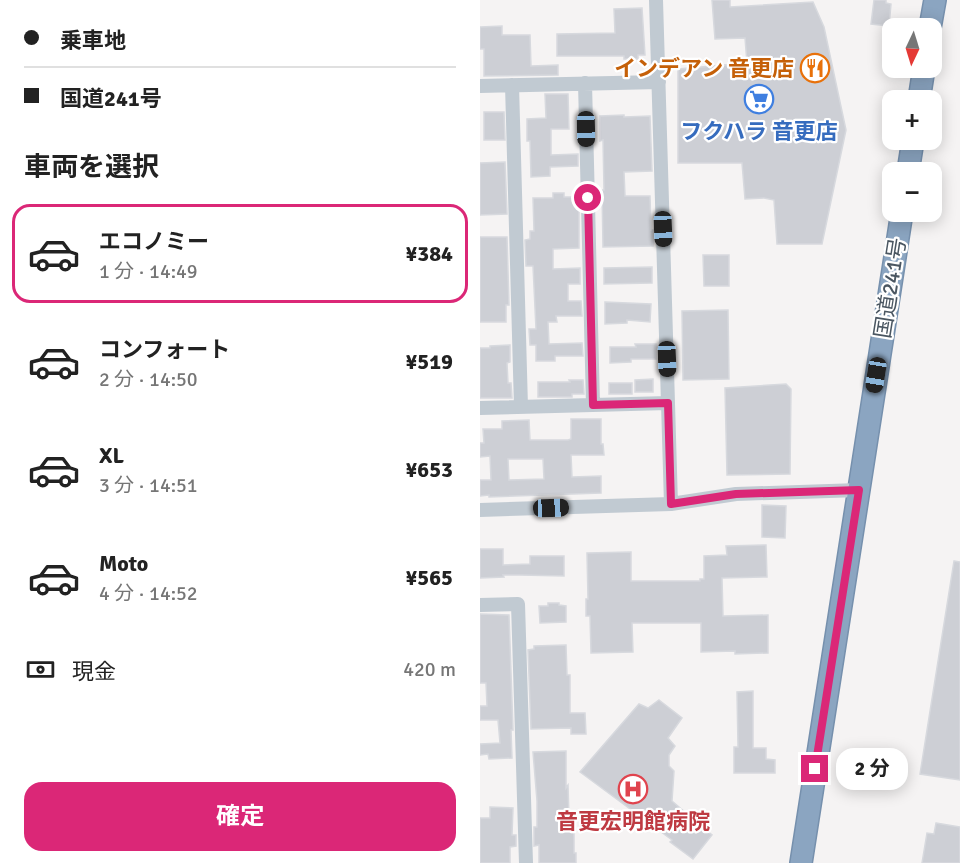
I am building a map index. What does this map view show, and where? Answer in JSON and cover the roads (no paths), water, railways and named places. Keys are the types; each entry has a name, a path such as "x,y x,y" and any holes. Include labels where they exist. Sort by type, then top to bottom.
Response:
{"highway":[{"path":"932,18 935,0"},
{"name":"国道241号","path":"801,863 900,222"}],"street":[{"path":"656,0 671,504"},
{"path":"480,86 659,82"},
{"path":"585,83 593,405"},
{"path":"512,85 520,407"},
{"path":"480,408 668,403"},
{"path":"480,510 671,504 736,494 859,490"},
{"path":"480,605 518,604 526,863"}],"place":[{"name":"インデアン 音更店","path":"815,68"},
{"name":"フクハラ 音更店","path":"759,99"},
{"name":"音更宏明館病院","path":"633,789"}]}
